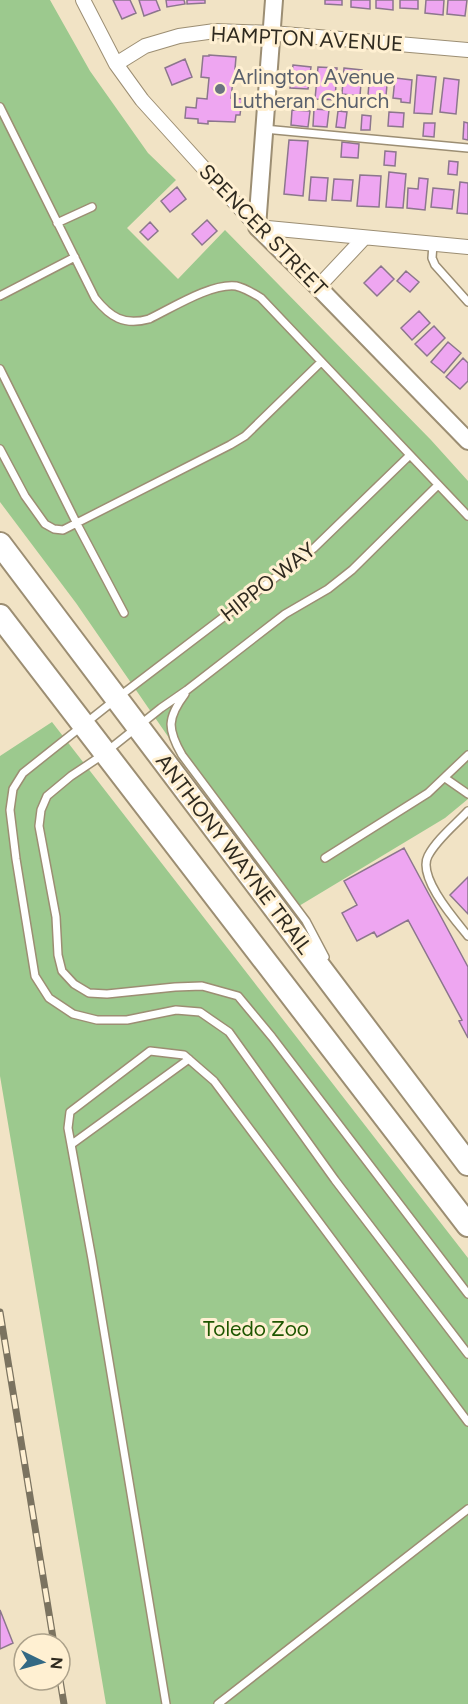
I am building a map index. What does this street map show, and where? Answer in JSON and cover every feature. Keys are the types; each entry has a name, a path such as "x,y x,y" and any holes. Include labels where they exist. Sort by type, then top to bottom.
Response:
{"highway":[{"name":"ANTHONY WAYNE TRAIL","path":"0,544 468,1164"},
{"name":"ANTHONY WAYNE TRAIL","path":"0,616 468,1225"}],"street":[{"name":"SPENCER STREET","path":"83,0 116,64 142,100 257,227 468,441"},
{"path":"274,0 257,227 468,247"},
{"name":"HAMPTON AVENUE","path":"116,64 145,46 179,36 215,31 272,33 468,50"},
{"path":"318,287 364,238"}],"lane":[{"path":"0,107 95,298 105,311 117,318 138,322 211,289 237,286 249,290 261,298 468,516"},
{"path":"264,129 468,147"},
{"path":"57,223 92,207"},
{"path":"433,244 432,258 435,265 468,302"},
{"path":"0,296 75,257"},
{"path":"0,449 25,496 45,524 54,529 63,530 245,436 321,362"},
{"path":"0,369 124,613"},
{"name":"HIPPO WAY","path":"410,455 314,548 23,772 13,789 10,810 35,976 49,998 73,1014 97,1020 127,1020 176,1010 200,1012 229,1032 335,1180 468,1354"},
{"name":"HIPPO WAY","path":"438,484 352,570 328,589 285,614 105,753 57,787 47,796 41,810 39,826 56,917 58,955 62,971 74,984 89,993 122,994 202,986 238,996 272,1037 468,1294"},
{"path":"187,690 174,709 171,724 173,740 306,921 326,961"},
{"path":"325,858 429,793 468,755"},
{"path":"445,778 468,794"},
{"path":"468,811 439,841 427,858 426,869 432,887 468,936"},
{"path":"331,970 352,1010"},
{"path":"166,1704 94,1269 68,1128 70,1112 150,1051 184,1055 214,1081 468,1422"},
{"path":"72,1144 189,1059"},
{"path":"218,1704 468,1509"}],"green space":[{"path":"0,0 50,0 90,71 148,153 176,180 127,228 178,279 225,230 431,440 468,481 468,799 445,818 289,912 76,603 0,502"},
{"name":"Toledo Zoo","path":"52,722 468,1258 468,1704 106,1704 0,1076 0,756"}],"building":[{"path":"113,0 130,0 136,13 122,19"},
{"path":"139,0 156,0 160,10 144,16"},
{"path":"166,0 184,0 185,4 167,7"},
{"path":"187,0 205,0 205,3 187,4"},
{"path":"325,0 342,0 342,5 325,4"},
{"path":"351,0 370,0 370,9 351,7"},
{"path":"376,0 393,0 393,10 376,8"},
{"path":"400,0 418,0 418,9 400,8"},
{"path":"426,0 444,0 443,15 425,13"},
{"path":"448,0 467,0 465,16 447,14"},
{"name":"Arlington Avenue Lutheran Church","path":"203,56 236,57 237,81 233,80 231,98 242,99 240,115 236,115 235,122 208,121 208,124 198,123 198,119 185,118 186,107 196,108 197,98 207,99 209,78 201,77"},
{"path":"185,59 192,77 172,85 165,68"},
{"path":"293,65 311,67 308,89 290,88"},
{"path":"318,67 337,68 335,100 315,99"},
{"path":"344,68 362,70 360,96 342,94"},
{"path":"370,72 388,73 386,96 368,95"},
{"path":"417,75 436,77 432,114 414,113"},
{"path":"395,78 412,80 410,103 393,98"},
{"path":"444,78 459,80 456,114 440,112"},
{"path":"314,109 329,110 327,127 313,126"},
{"path":"292,110 310,111 308,127 291,125"},
{"path":"338,111 347,112 345,128 336,127"},
{"path":"389,112 404,113 403,127 388,126"},
{"path":"362,115 371,116 370,130 361,130"},
{"path":"464,122 468,123 468,140 463,139"},
{"path":"424,123 435,123 434,137 423,136"},
{"path":"289,140 308,141 303,196 284,194"},
{"path":"342,142 359,144 358,158 341,157"},
{"path":"385,151 396,152 395,166 384,165"},
{"path":"449,161 458,162 457,175 448,174"},
{"path":"389,172 406,174 403,208 386,207"},
{"path":"360,175 381,176 379,207 357,206"},
{"path":"311,177 328,178 326,201 309,200"},
{"path":"419,178 428,179 425,210 407,208 408,188 418,189"},
{"path":"334,179 353,180 351,201 332,200"},
{"path":"460,182 468,183 468,214 457,213"},
{"path":"177,187 186,199 170,212 161,201"},
{"path":"433,188 454,190 452,209 431,207"},
{"path":"207,220 217,231 202,245 192,234"},
{"path":"150,222 158,231 148,240 140,232"},
{"path":"381,266 394,279 377,296 364,283"},
{"path":"406,271 419,282 410,292 397,281"},
{"path":"419,311 430,323 412,340 401,328"},
{"path":"434,326 445,338 427,356 415,344"},
{"path":"448,342 461,353 444,373 431,362"},
{"path":"463,358 468,363 468,381 460,389 446,377"},
{"path":"404,848 468,967 468,1038 459,1021 462,1020 408,920 377,937 374,932 357,941 342,913 357,905 344,881"},
{"path":"468,877 468,914 450,895"},
{"path":"0,1610 12,1643 0,1649"}],"railway":[{"path":"0,1312 52,1632"},
{"path":"62,1692 64,1704"}],"place":[{"name":"Arlington Avenue Lutheran Church","path":"220,89"}]}
